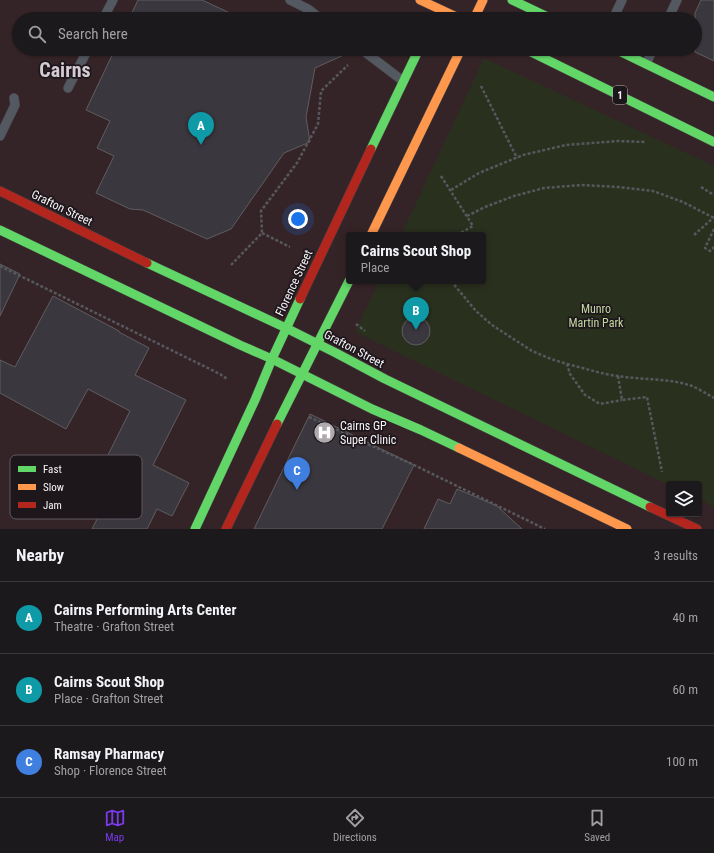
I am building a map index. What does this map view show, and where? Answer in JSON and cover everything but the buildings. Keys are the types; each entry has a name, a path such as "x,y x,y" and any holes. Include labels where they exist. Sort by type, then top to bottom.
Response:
{"main road":[{"path":"420,0 446,12"},
{"path":"438,12 443,0"},
{"path":"477,12 483,0"},
{"path":"512,0 537,12"},
{"name":"Florence Street","path":"195,529 255,400 286,328 416,56"},
{"path":"372,232 459,56"},
{"name":"1","path":"539,56 714,142"},
{"path":"629,56 714,97"},
{"name":"Grafton Street","path":"0,191 166,275 286,328 385,380 697,529"},
{"path":"0,230 272,359 372,409 421,430 627,529"},
{"path":"226,529 348,284"},
{"path":"146,300 162,300"},
{"path":"374,386 385,380"},
{"path":"370,398 372,409"}],"lane":[{"path":"106,12 112,0"},
{"path":"290,0 312,12"},
{"path":"616,12 622,0"},
{"path":"671,12 677,0"},
{"path":"68,88 84,56"},
{"path":"370,56 403,81"},
{"path":"646,64 650,56"},
{"path":"0,136 15,105 14,98"}],"path":[{"path":"231,265 262,233 261,211 297,163 318,124 321,91 348,65"},
{"path":"481,86 517,158"},
{"path":"451,190 479,173 523,155 566,145 618,141 644,142"},
{"path":"441,176 473,226 462,232"},
{"path":"466,216 514,196 544,188 582,185 618,187 653,192 682,202 713,218 694,234"},
{"path":"701,187 714,195"},
{"path":"714,229 705,248 710,251 714,247"},
{"path":"262,233 290,246"},
{"path":"0,266 213,370 227,379"},
{"path":"454,284 476,311 492,326 532,351 551,359 604,374 638,379 668,381 692,386 714,398"},
{"path":"356,324 365,331"},
{"path":"567,364 570,374 585,395 600,404 647,397 662,472"},
{"path":"618,376 622,400"},
{"path":"309,417 414,464 546,529"}],"shaded area":[{"path":"0,0 714,0 714,529 0,529"}],"green space":[{"name":"Munro Martin Park","path":"484,58 714,166 714,507 702,501 702,481 666,481 666,484 355,332 378,284 486,284 486,232 402,232"}],"traffic: fast":[{"path":"512,0 537,12"},
{"path":"371,149 416,56"},
{"path":"539,56 714,142"},
{"path":"629,56 714,97"},
{"path":"0,230 272,359 372,409 459,448"},
{"path":"147,263 286,328 385,379 650,507"},
{"path":"277,424 347,284"},
{"path":"195,529 300,299"}],"traffic: slow":[{"path":"420,0 446,12"},
{"path":"477,12 483,0"},
{"path":"372,232 458,56"},
{"path":"459,448 627,529"}],"traffic: jam":[{"path":"300,299 371,149"},
{"path":"0,191 147,263"},
{"path":"226,529 277,424"},
{"path":"650,507 697,529"}],"place":[{"name":"Cairns Performing Arts Center","path":"201,145"},
{"name":"Cairns Scout Shop","path":"416,330"},
{"name":"Cairns GP Super Clinic","path":"324,433"},
{"name":"Ramsay Pharmacy","path":"297,490"}],"district":[{"name":"Cairns","path":"65,70"}]}
